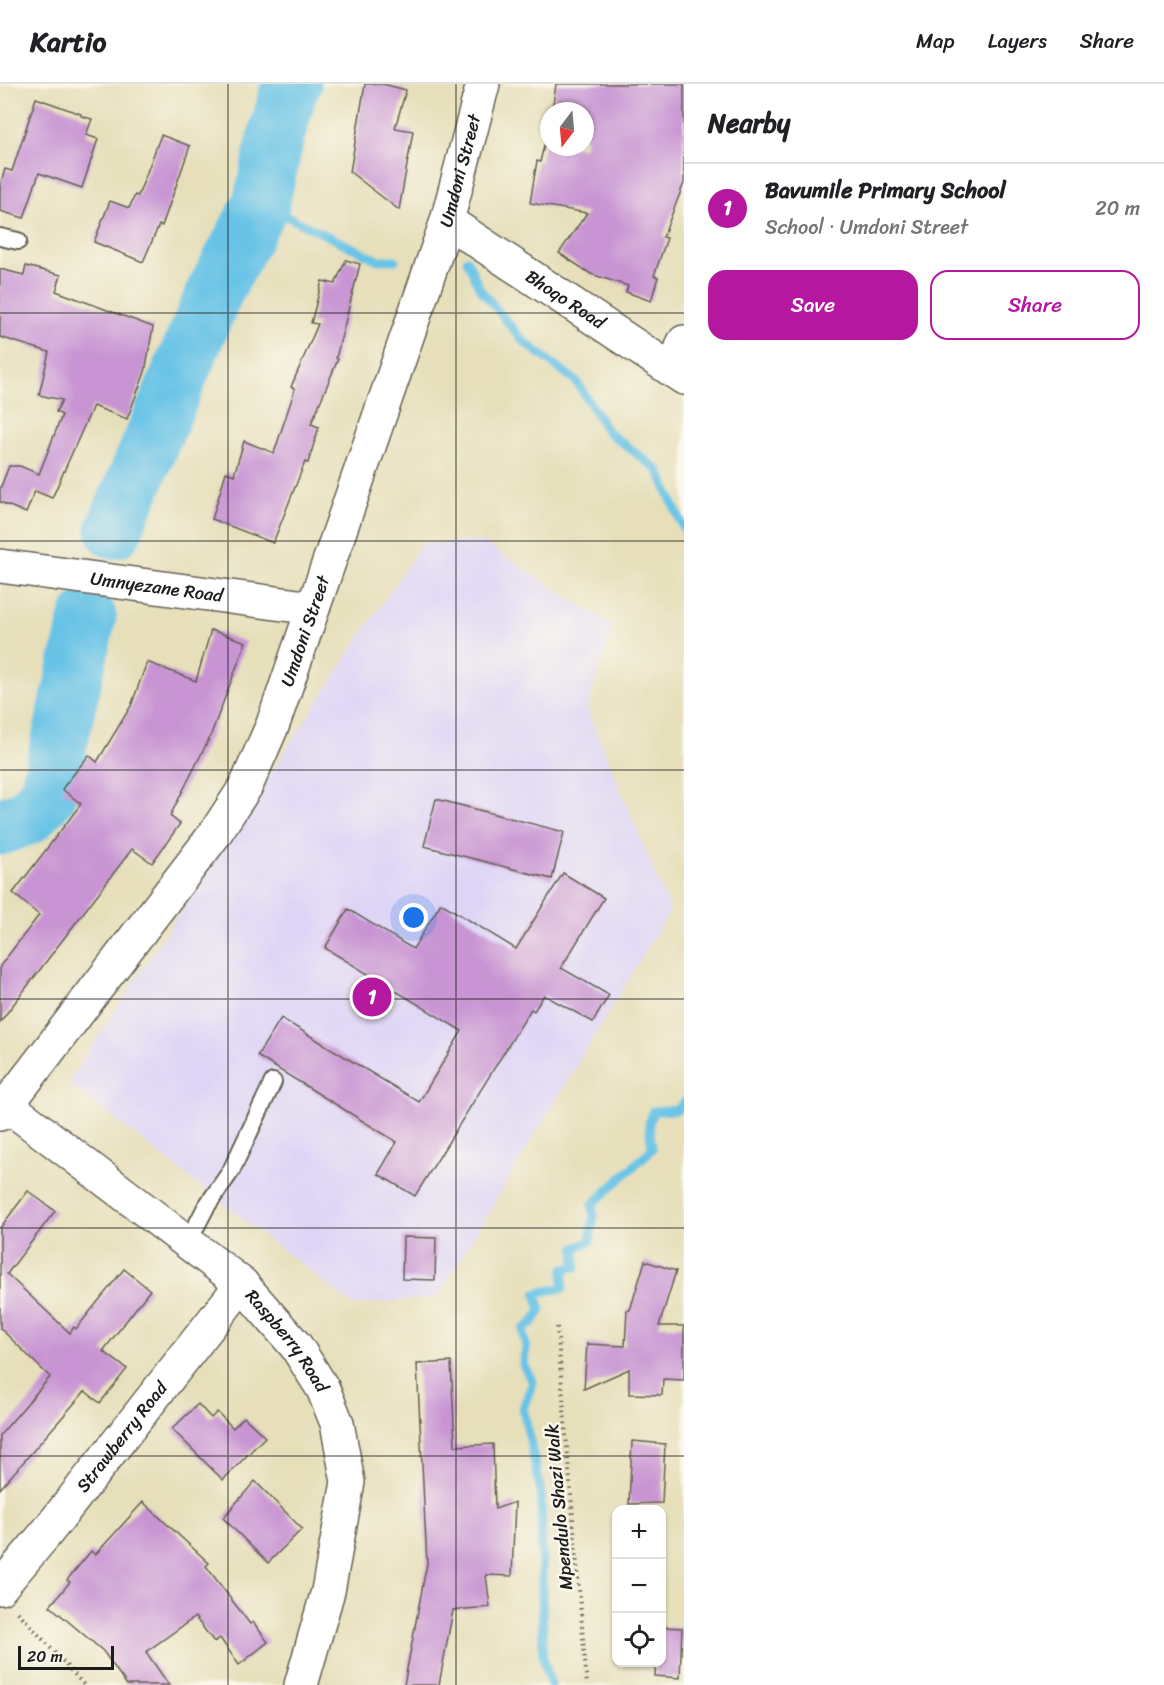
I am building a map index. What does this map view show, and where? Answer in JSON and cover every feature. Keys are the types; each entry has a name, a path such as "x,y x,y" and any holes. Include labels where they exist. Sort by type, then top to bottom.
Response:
{"street":[{"name":"Umdoni Street","path":"3,1109 214,835 246,786 273,724 447,221 483,84"},
{"name":"Bhoqo Road","path":"447,221 680,364"},
{"name":"Umnyezane Road","path":"0,566 313,608"},
{"name":"Raspberry Road","path":"3,1109 188,1242 242,1284 297,1346 323,1389 338,1423 348,1482 328,1592 304,1683"},
{"name":"Strawberry Road","path":"8,1599 48,1531 242,1284"}],"lane":[{"path":"0,237 18,241"},
{"path":"188,1242 206,1207 231,1170 273,1082"}],"path":[{"name":"Mpendulo Shazi Walk","path":"557,1327 587,1685"},
{"path":"8,1599 84,1685"}],"shaded area":[{"path":"481,541 613,626 587,709 670,910 437,1298 353,1305 68,1083 422,543"}],"building":[{"path":"365,84 383,84 406,90 395,128 413,131 399,210 350,172"},
{"path":"556,84 684,84 684,183 663,237 667,238 654,276 658,277 651,301 626,292 628,286 591,274 559,253 587,213 530,203 537,161 540,162 541,156 594,156 594,102 553,102"},
{"path":"36,98 92,119 86,135 98,139 82,188 39,173 24,218 0,211 0,186 5,169 12,171"},
{"path":"161,135 190,146 162,226 159,225 143,262 94,242 110,201 129,208 135,195 138,196"},
{"path":"346,260 360,264 336,358 338,359 311,424 319,427 308,463 305,462 273,543 212,519 226,472 234,475 244,441 274,453 295,389 291,387 318,324 311,323 322,281 335,284"},
{"path":"26,266 61,275 56,291 153,327 145,372 127,419 93,406 52,498 35,491 26,513 0,502 0,489 9,466 20,466 39,474 62,415 56,412 62,400 39,395 49,352 0,337 0,269 24,275"},
{"path":"211,630 246,642 210,737 170,816 180,824 152,863 132,849 0,1022 0,966 39,915 13,893 81,804 62,789 89,755 97,762 131,706 147,662 196,681"},
{"path":"436,799 564,832 552,879 424,846"},
{"path":"563,873 604,898 561,968 609,995 593,1022 544,995 534,1011 531,1009 415,1196 378,1174 397,1142 257,1056 281,1018 419,1102 462,1031 325,948 348,909 413,949 441,903 516,949"},
{"path":"28,1191 55,1211 7,1274 70,1333 74,1327 76,1329 124,1269 150,1290 103,1351 127,1369 100,1403 85,1391 0,1489 0,1435 50,1377 0,1328 0,1228"},
{"path":"403,1237 436,1238 435,1280 402,1279"},
{"path":"645,1261 676,1271 659,1326 684,1326 684,1380 663,1379 662,1395 629,1394 629,1369 584,1389 587,1344 625,1346 627,1310 630,1310"},
{"path":"451,1362 455,1446 493,1444 495,1509 515,1502 512,1576 486,1575 490,1607 453,1610 439,1685 404,1685 427,1563 417,1364"},
{"path":"198,1404 211,1418 217,1412 233,1428 244,1417 265,1437 223,1480 172,1429"},
{"path":"632,1441 665,1444 662,1503 629,1504"},
{"path":"255,1481 302,1529 268,1563 223,1518"},
{"path":"143,1502 209,1563 206,1566 250,1624 253,1622 268,1642 239,1665 220,1638 214,1642 195,1617 146,1652 169,1685 127,1685 103,1651 50,1606 70,1582 67,1580 91,1551 95,1555"},
{"path":"666,1627 682,1628 680,1678 655,1676 656,1667 666,1667"}],"waterway":[{"path":"114,530 215,291 261,204 275,141 288,93 293,84"},
{"path":"261,204 378,260 395,260"},
{"path":"467,260 480,289 524,342 576,381 608,432 658,470 684,529"},
{"path":"0,827 27,817 47,796 88,617"},
{"path":"551,1685 543,1657 541,1492 523,1408 533,1382 523,1365 526,1348 523,1330 533,1322 541,1310 536,1294 563,1288 564,1268 576,1267 575,1248 590,1241 594,1216 592,1205 652,1149 649,1123 653,1111 677,1110 684,1102"}],"place":[{"name":"Bavumile Primary School","path":"372,997"}]}
